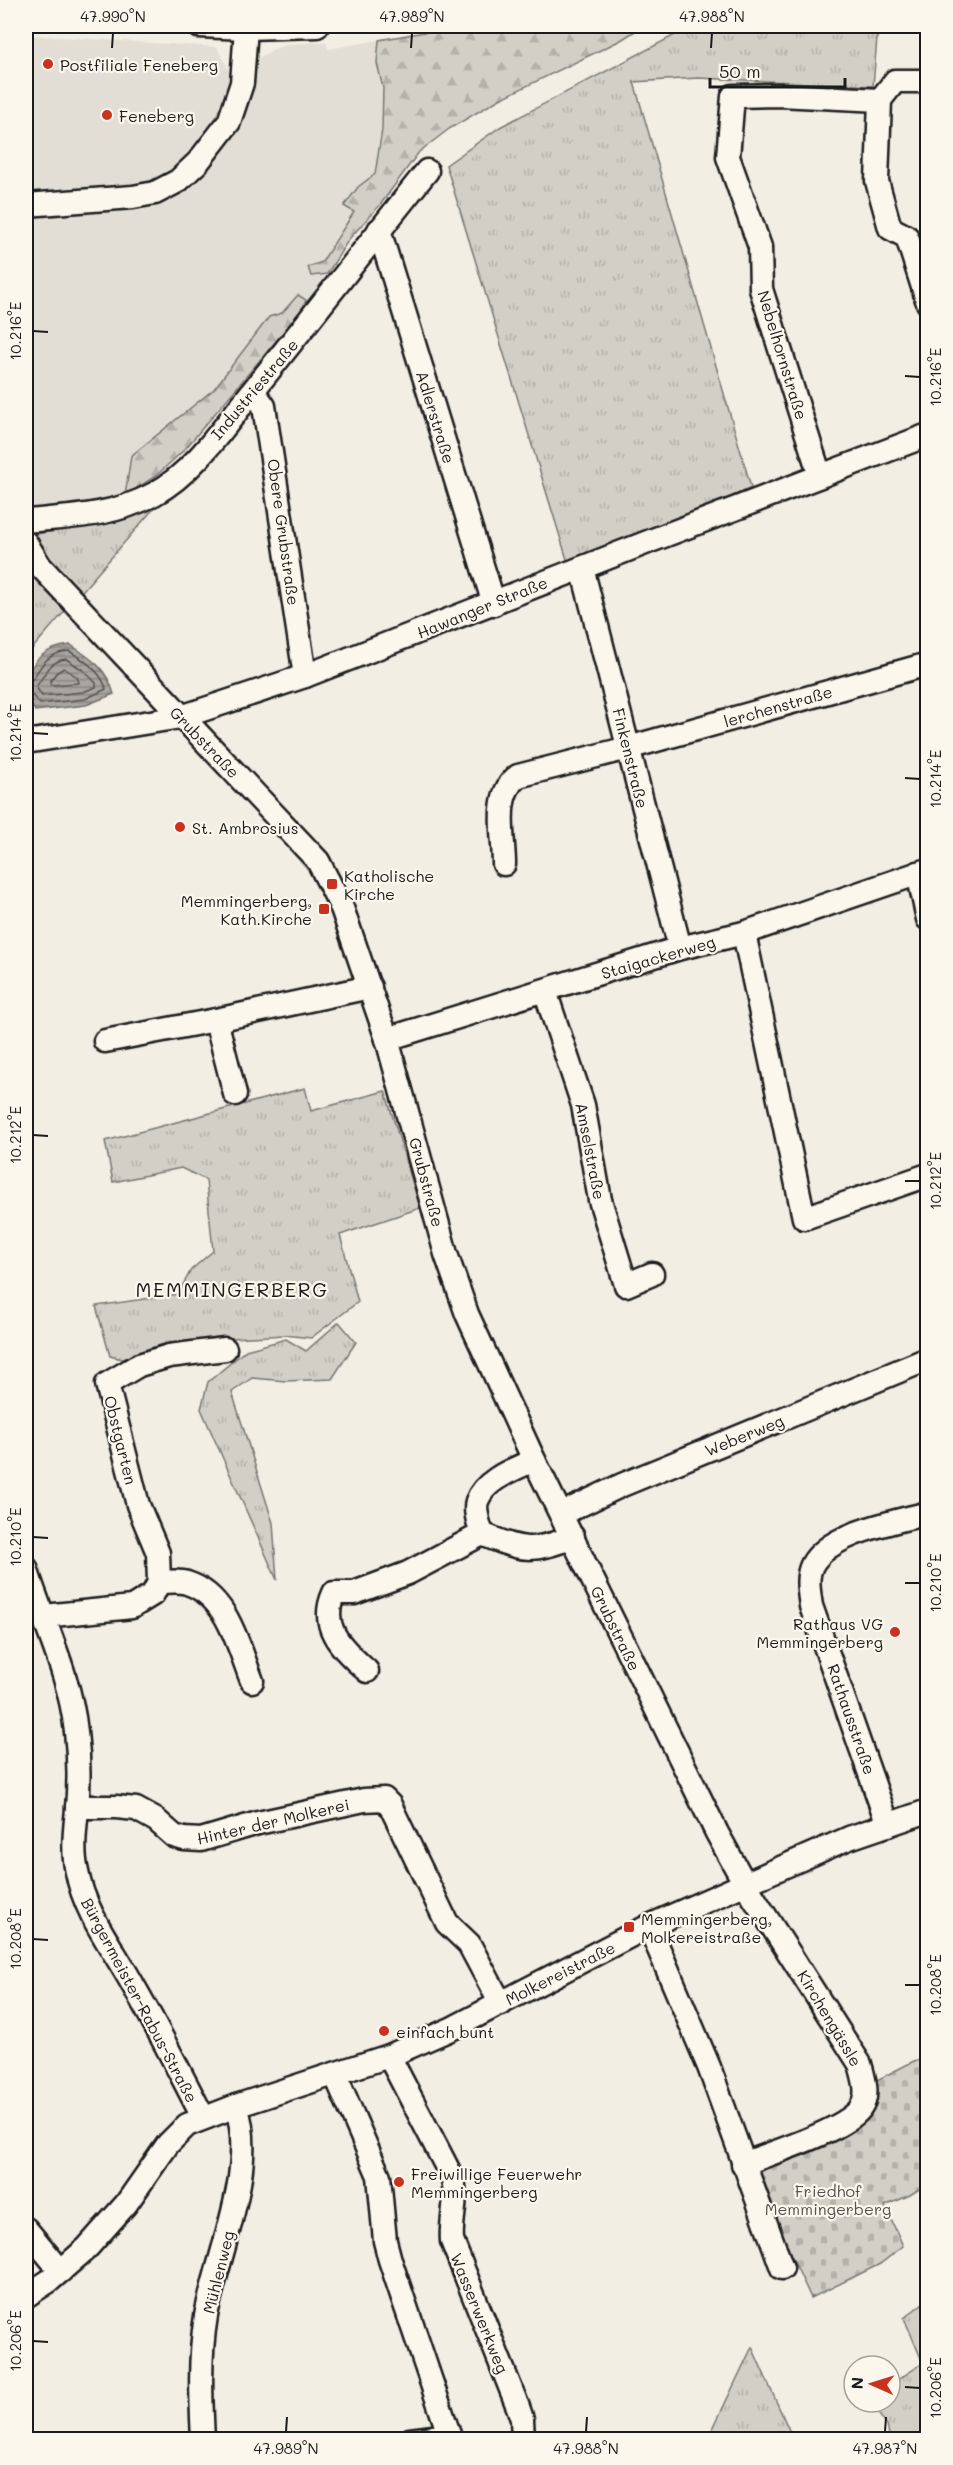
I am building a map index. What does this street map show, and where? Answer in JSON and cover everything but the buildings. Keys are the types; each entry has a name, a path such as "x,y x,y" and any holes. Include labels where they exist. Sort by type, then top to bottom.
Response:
{"street":[{"path":"199,26 246,28 317,26"},
{"path":"26,205 133,197 155,193 178,181 198,162 229,123 242,82 246,28"},
{"path":"927,81 895,81 880,100 878,181 890,228 907,237 927,303"},
{"name":"Nebelhornstraße","path":"820,476 761,290 760,247 728,158 733,96 779,95 880,100"},
{"name":"Industriestraße","path":"26,521 101,513 131,505 172,483 189,467 288,349 427,171"},
{"name":"Adlerstraße","path":"379,230 494,604"},
{"name":"Obere Grubstraße","path":"253,391 264,406 305,676"},
{"name":"Hawanger Straße","path":"26,742 181,717 305,676 927,435"},
{"name":"Grubstraße","path":"26,543 40,566 318,861 342,908 370,987 387,1039 446,1254 467,1314 534,1460 717,1833 745,1884"},
{"name":"Finkenstraße","path":"582,568 680,948"},
{"name":"lerchenstraße","path":"504,864 502,801 509,783 518,776 628,748 927,664"},
{"path":"923,872 927,919"},
{"name":"Staigackerweg","path":"387,1039 680,948 744,933 923,872"},
{"path":"744,933 804,1218 927,1175"},
{"path":"105,1041 370,987"},
{"name":"Amselstraße","path":"545,991 583,1105 600,1200 626,1285 652,1274"},
{"path":"216,1020 235,1094"},
{"name":"Obstgarten","path":"159,1582 158,1553 138,1505 107,1384 139,1365 169,1356 225,1349"},
{"name":"Weberweg","path":"561,1514 622,1485 927,1359"},
{"path":"482,1534 477,1517 477,1502 486,1486 534,1460"},
{"name":"Rathausstraße","path":"888,1825 811,1606 808,1582 811,1566 820,1553 831,1545 848,1536 927,1513"},
{"path":"482,1534 516,1548 534,1550 573,1537"},
{"path":"367,1671 339,1645 330,1628 330,1602 334,1593 354,1593 408,1573 482,1534"},
{"name":"Bürgermeister-Rabus-Straße","path":"26,1568 71,1700 76,1734 77,1807 74,1850 84,1897 103,1937 133,1983 203,2117"},
{"path":"44,1616 132,1607 153,1594 159,1582 185,1582 202,1589 219,1604 252,1681"},
{"name":"Hinter der Molkerei","path":"77,1807 136,1809 156,1820 174,1836 201,1840 258,1823 364,1800 384,1798 390,1805 447,1923 469,1944 501,2004"},
{"name":"Molkereistraße","path":"26,2296 61,2271 104,2230 178,2133 203,2117 389,2056 501,2004 649,1926 849,1838 927,1811"},
{"name":"Kirchengässle","path":"743,2164 843,2123 860,2109 865,2091 860,2064 745,1884"},
{"path":"649,1926 709,2067 782,2268"},
{"name":"Wasserwerkweg","path":"389,2056 452,2177 456,2200 451,2227 452,2241 520,2413 523,2439"},
{"path":"335,2074 379,2176 385,2241 390,2260 450,2437 410,2439"},
{"name":"Mühlenweg","path":"203,2439 202,2367 206,2316 237,2193 241,2127 236,2106"},
{"path":"26,2229 61,2271"}],"shaded area":[{"path":"26,35 217,47 229,71 227,99 222,115 160,179 137,186 26,192"},
{"path":"379,40 377,63 383,88 382,130 375,174 358,187 344,206 354,212 322,262 309,267 311,276 327,274 303,309 305,300 298,295 282,313 269,317 214,389 131,456 125,496 68,508 26,510 26,218 143,210 170,201 198,182 192,176 251,91 260,57 290,44 326,42 328,49"}],"green space":[{"path":"459,26 643,26 621,40 498,100 449,129 419,152 380,205 349,239 327,274 311,276 308,267 322,262 354,212 344,206 358,187 375,174 382,130 383,88 377,63 379,40"},
{"path":"692,26 878,26 873,86 698,78 634,82 751,487 714,506 569,566 446,165 500,127"},
{"path":"298,295 306,300 303,309 185,449 157,475 125,496 131,456 214,389 269,317 282,313"},
{"path":"155,507 26,656 26,536 90,524"},
{"path":"305,1088 311,1111 385,1091 420,1208 340,1235 358,1302 311,1338 285,1335 232,1338 131,1361 110,1356 96,1306 178,1294 191,1270 213,1251 206,1180 181,1168 113,1182 105,1141"},
{"path":"339,1322 356,1342 332,1379 286,1381 252,1378 232,1392 273,1523 277,1580 201,1409 208,1382 246,1350 286,1339 306,1351"},
{"name":"Friedhof Memmingerberg","path":"927,2057 927,2184 910,2195 885,2206 903,2246 880,2264 811,2298 752,2171 864,2120 872,2111 875,2081 914,2061"},
{"path":"927,2300 927,2439 890,2439 887,2426 878,2414 902,2414 902,2377 923,2363 904,2318"},
{"path":"752,2347 793,2439 708,2439"}],"water":[{"path":"71,645 98,665 114,694 86,705 35,711 26,696 28,675 32,667 43,654"}],"place":[{"name":"Postfiliale Feneberg","path":"48,64"},
{"name":"Feneberg","path":"107,115"},
{"name":"St. Ambrosius","path":"180,827"},
{"name":"Katholische Kirche","path":"332,884"},
{"name":"Memmingerberg, Kath.Kirche","path":"324,909"},
{"name":"Rathaus VG Memmingerberg","path":"895,1632"},
{"name":"Memmingerberg, Molkereistraße","path":"629,1927"},
{"name":"einfach bunt","path":"384,2031"},
{"name":"Freiwillige Feuerwehr Memmingerberg","path":"399,2182"}],"district":[{"name":"MEMMINGERBERG","path":"232,1289"}]}
